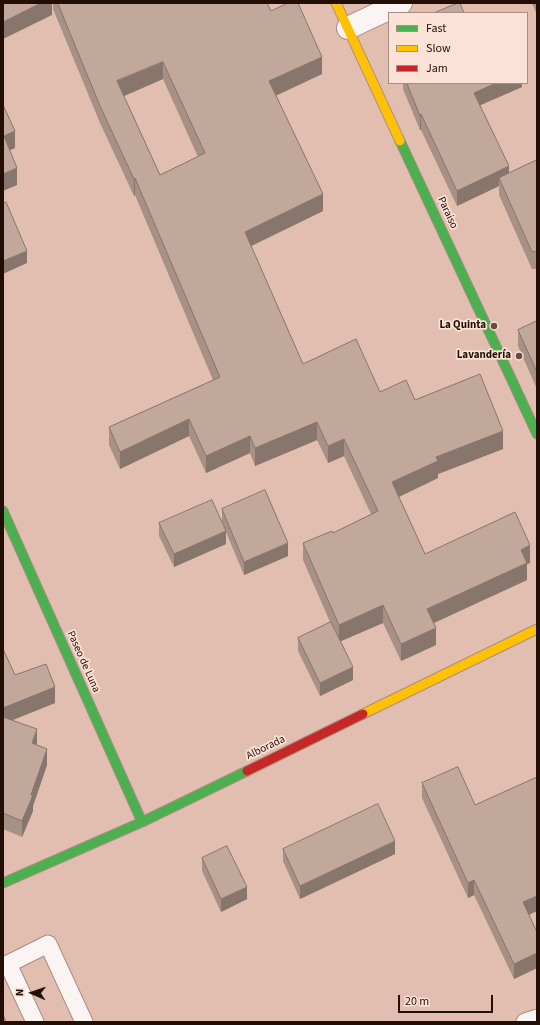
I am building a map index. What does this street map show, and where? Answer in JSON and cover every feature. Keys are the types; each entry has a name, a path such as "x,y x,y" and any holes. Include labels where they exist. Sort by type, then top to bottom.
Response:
{"street":[{"name":"Paraiso","path":"336,3 537,434"},
{"path":"348,28 401,3"},
{"name":"Paseo de Luna","path":"3,511 142,822"},
{"name":"Alborada","path":"3,883 142,822 537,629"}],"lane":[{"path":"35,1022 8,964 48,944 84,1022"},
{"path":"525,1022 537,1018"}],"building":[{"path":"3,3 41,3 3,22"},
{"path":"58,3 267,3 271,11 288,3 298,3 322,57 269,81 323,194 245,232 303,364 356,339 380,392 406,380 415,400 480,374 503,431 436,457 438,461 392,482 425,554 515,512 530,545 521,550 527,563 427,609 436,628 401,644 383,605 339,625 303,543 332,531 333,533 378,511 344,439 328,446 317,422 255,448 250,436 206,456 189,419 120,452 109,427 220,377 135,178 134,179 100,106","holes":["163,62 205,153 160,175 117,81"]},
{"path":"460,3 464,12 436,12"},
{"path":"407,84 494,84 474,93 509,166 457,191 421,114 420,115"},
{"path":"3,105 15,131 4,136 17,168 3,174"},
{"path":"537,160 537,251 532,252 499,178"},
{"path":"6,202 27,251 3,261 3,204"},
{"path":"537,321 537,372 518,330"},
{"path":"265,490 288,543 244,562 222,509"},
{"path":"212,500 226,531 174,554 159,523"},
{"path":"331,622 353,667 320,683 298,638"},
{"path":"3,649 15,675 46,664 55,687 3,708"},
{"path":"3,717 37,729 32,743 47,749 31,795 33,795 22,821 3,813"},
{"path":"458,767 475,805 537,777 537,896 523,902 537,932 537,953 514,964 474,880 468,883 422,783"},
{"path":"378,804 395,841 300,886 283,849"},
{"path":"227,846 247,887 221,899 202,858"},
{"path":"3,1014 6,1022 3,1022"}],"traffic: fast":[{"path":"400,141 537,434"},
{"path":"3,511 142,822"},
{"path":"3,883 142,822 247,771"}],"traffic: slow":[{"path":"336,3 400,141"},
{"path":"363,714 537,629"}],"traffic: jam":[{"path":"247,771 363,714"}],"place":[{"name":"La Quinta","path":"494,326"},
{"name":"Lavandería","path":"519,356"}]}
